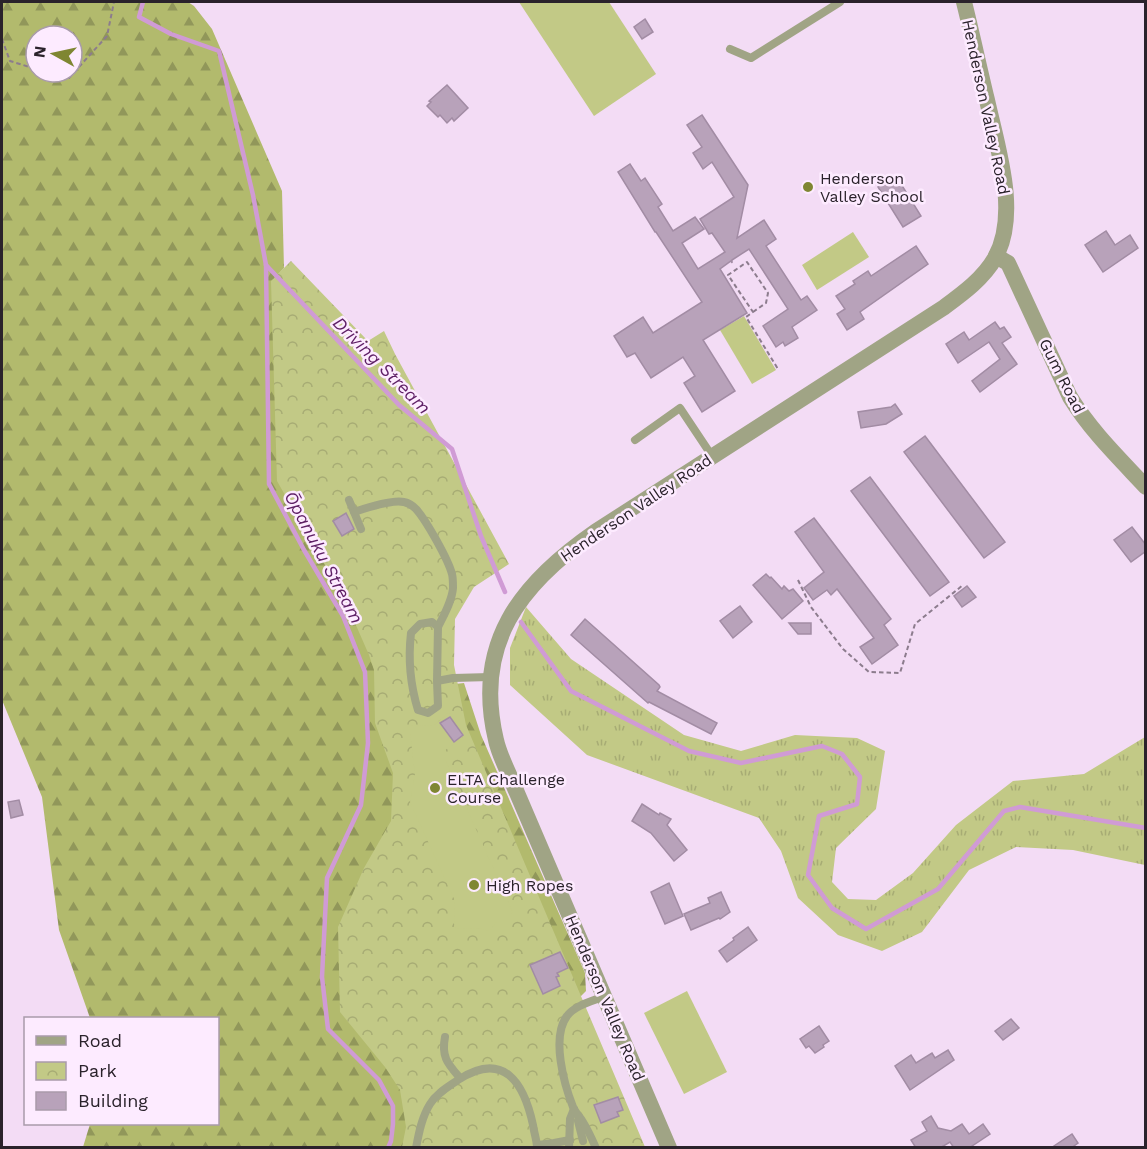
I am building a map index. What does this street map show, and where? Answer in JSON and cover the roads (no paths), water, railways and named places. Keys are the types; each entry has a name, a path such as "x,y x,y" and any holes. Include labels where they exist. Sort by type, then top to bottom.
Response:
{"street":[{"name":"Henderson Valley Road","path":"669,1148 496,742 490,701 493,660 506,624 531,586 561,557 712,456 943,308 966,291 988,269 1002,240 1005,223 1005,188 964,2"},
{"name":"Gum Road","path":"996,256 1008,263 1075,405 1092,429 1146,487"}],"lane":[{"path":"730,49 751,58 840,2"},
{"path":"635,440 680,408 712,456"},
{"path":"349,500 361,529"},
{"path":"354,512 401,501 409,504 420,515 442,551 452,574 453,589 438,627 436,681 438,706 428,713 418,710 410,676 411,633 420,624 432,622 438,627"},
{"path":"436,681 490,677"},
{"path":"583,1141 559,1052 559,1038 568,1015 578,1007 604,996"},
{"path":"445,1037 443,1048 447,1061 460,1078"},
{"path":"416,1148 420,1126 431,1102 460,1078 474,1071 489,1068 510,1075 519,1086 531,1114 538,1146 554,1143 570,1144 570,1119 574,1109"},
{"path":"574,1109 583,1120 596,1148"}],"waterway":[{"name":"Ōpanuku Stream","path":"143,2 139,17 171,34 219,51 253,195 266,265 269,484 343,616 365,672 368,743 361,805 327,878 322,977 328,1029 379,1080 393,1106 391,1141 388,1148"},
{"name":"Driving Stream","path":"266,265 399,405 452,449 481,536 505,592"},
{"name":"Driving Stream","path":"521,622 571,691 689,751 741,763 822,746 842,754 860,777 857,804 819,816 808,875 832,908 866,929 938,889 1004,811 1020,807 1146,828"}],"place":[{"name":"Henderson Valley School","path":"808,187"},
{"name":"ELTA Challenge Course","path":"435,788"},
{"name":"High Ropes","path":"474,885"}]}
